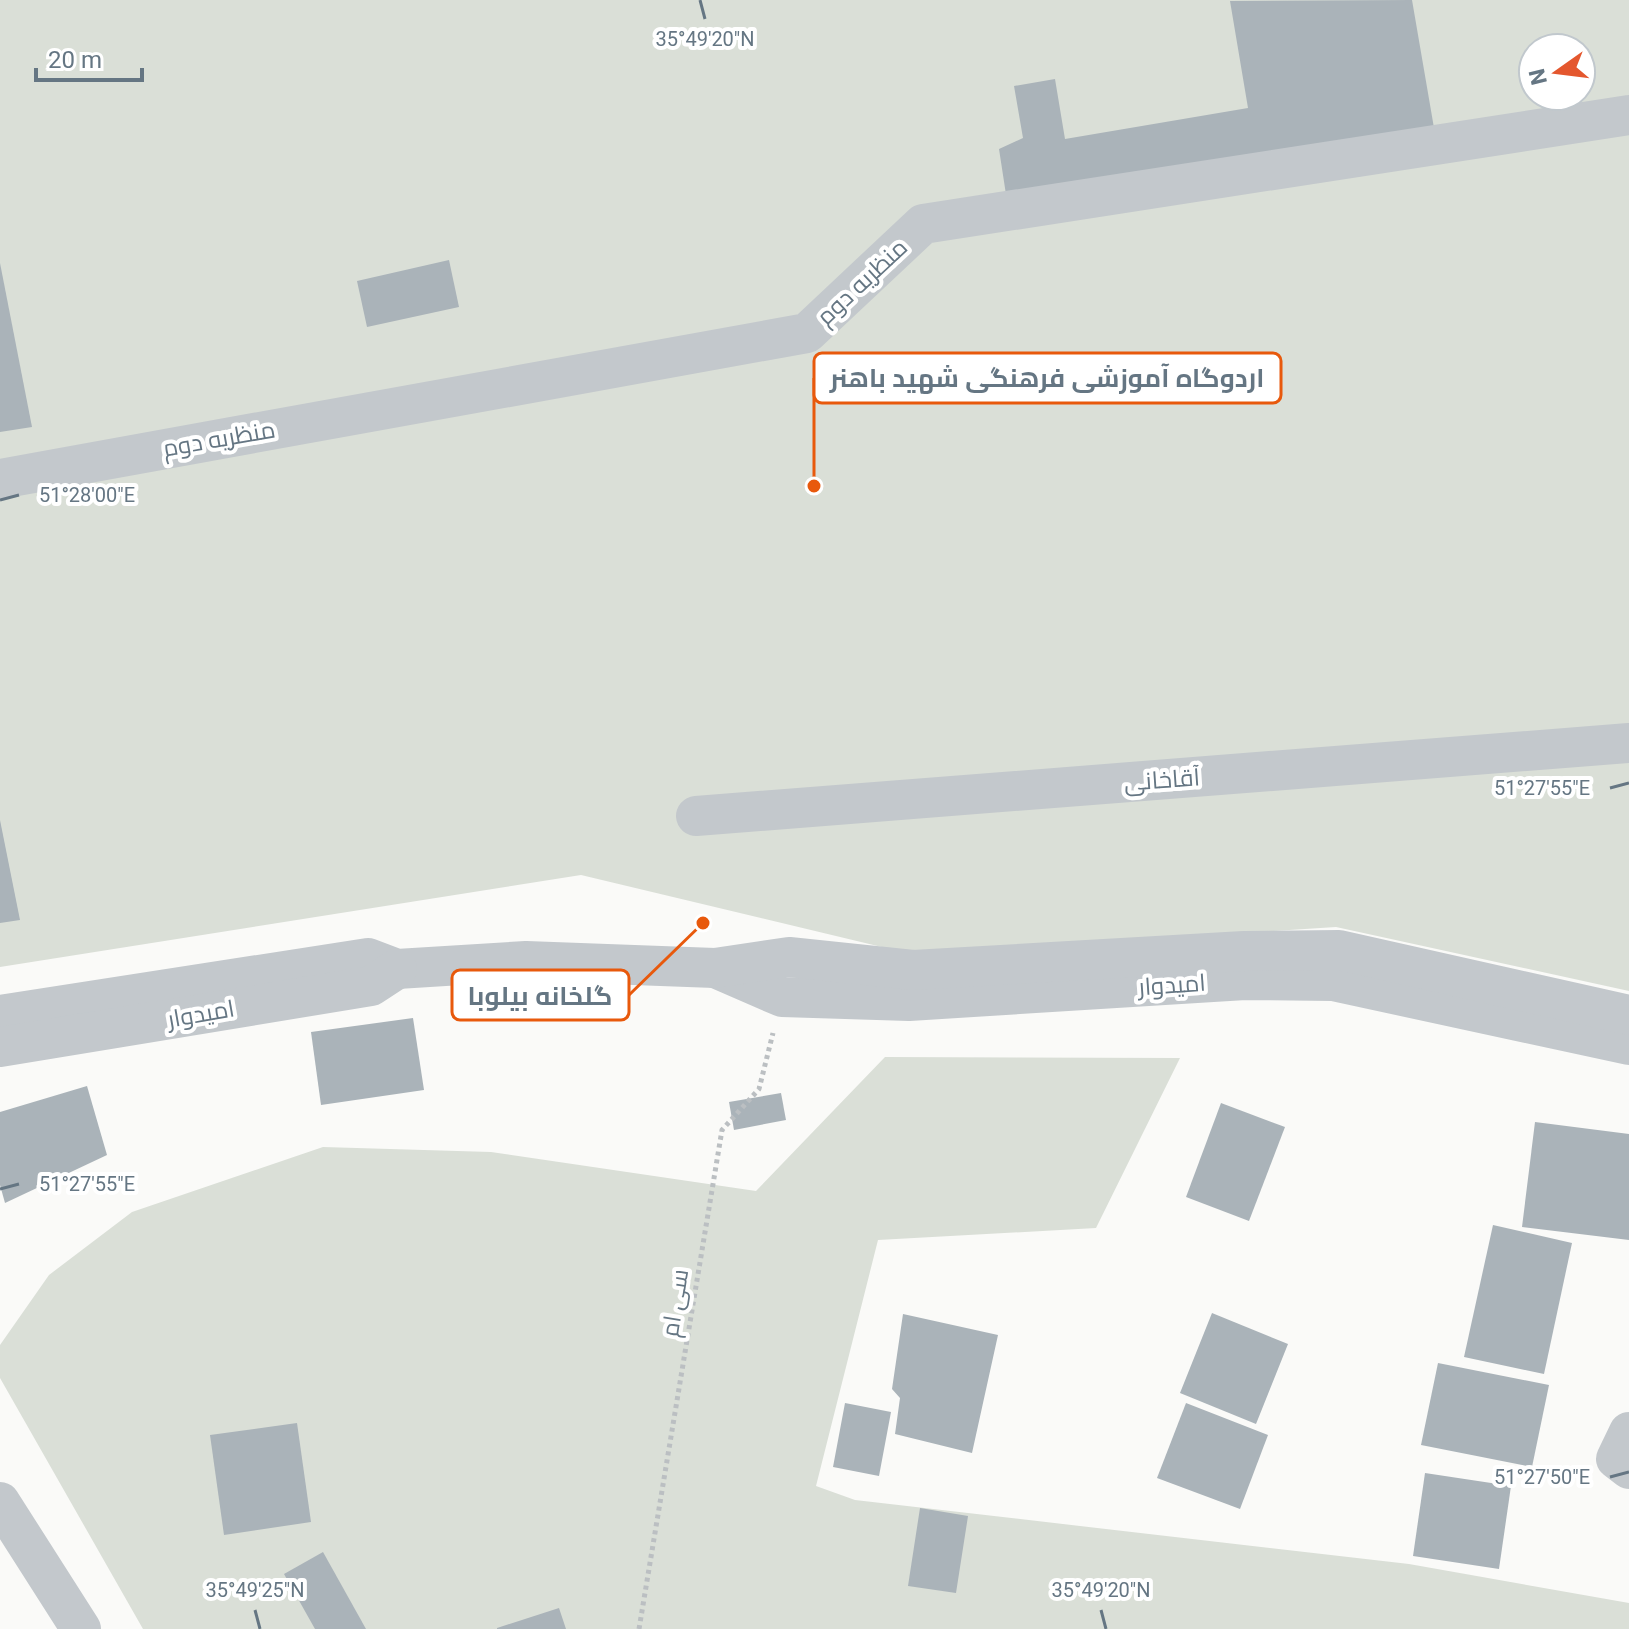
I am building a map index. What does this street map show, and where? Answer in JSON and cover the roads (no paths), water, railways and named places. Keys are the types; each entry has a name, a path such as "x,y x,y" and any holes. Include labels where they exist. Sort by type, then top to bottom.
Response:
{"street":[{"name":"منظریه دوم","path":"0,479 807,333 923,224 1629,115"},
{"name":"آقاخانی","path":"696,816 1629,743"},
{"name":"امیدوار","path":"0,1015 95,1016 371,986 397,969 526,961 715,968 789,957 913,970 1336,966 1551,1012 1629,1015"},
{"name":"امیدوار","path":"715,968 782,997 909,1001 1244,966"},
{"name":"امیدوار","path":"1551,1012 1629,1045"},
{"name":"امیدوار","path":"0,1047 95,1016"},
{"path":"1629,1432 1616,1459 1629,1469"},
{"path":"0,1502 81,1629"}],"place":[{"name":"اردوگاه آموزشی فرهنگی شهید باهنر","path":"814,486"},
{"name":"گلخانه بیلوبا","path":"703,923"}]}
